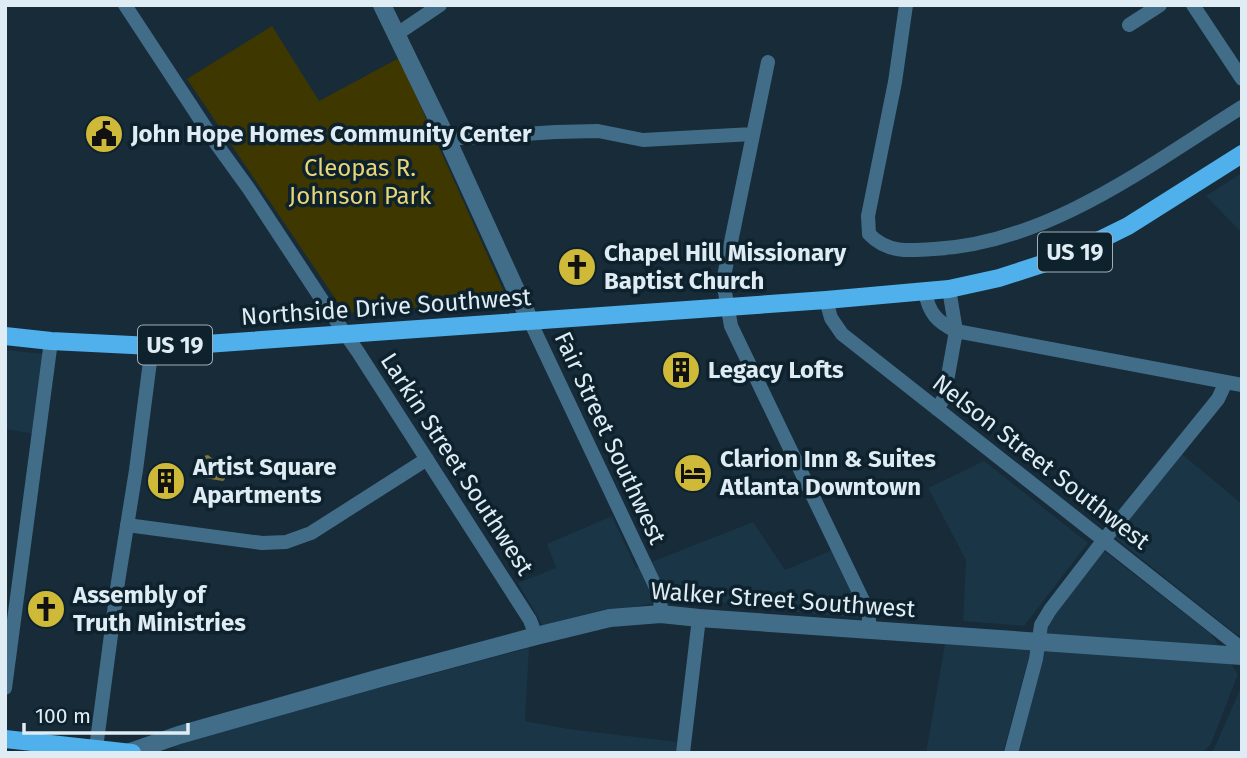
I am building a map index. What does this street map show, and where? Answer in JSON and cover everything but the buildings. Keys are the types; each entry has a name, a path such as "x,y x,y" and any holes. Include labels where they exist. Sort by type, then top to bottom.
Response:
{"main road":[{"name":"Northside Drive Southwest","path":"5,336 152,346 206,344 949,289 999,278 1067,256 1128,226 1242,154"},
{"path":"5,738 131,752"}],"street":[{"name":"Larkin Street Southwest","path":"125,5 427,459 530,620 536,636"},
{"path":"382,5 530,321"},
{"path":"397,34 440,5"},
{"path":"906,5 895,82 868,216 869,234 879,244 905,251 950,248 995,240 1037,226 1114,187 1242,107"},
{"path":"1129,25 1160,5"},
{"path":"1193,5 1242,79"},
{"path":"768,62 723,281 731,326 869,613 869,630"},
{"path":"447,139 587,131 643,141 752,134"},
{"path":"937,409 944,398 956,331 949,289"},
{"path":"925,292 927,303 939,322 956,331 1242,385"},
{"name":"Nelson Street Southwest","path":"826,300 831,318 842,334 1242,649"},
{"name":"Fair Street Southwest","path":"530,321 660,596 661,614"},
{"path":"5,688 51,341"},
{"path":"96,748 152,346"},
{"path":"1012,753 1036,659 1041,625 1103,541 1218,399 1226,382"},
{"path":"127,525 262,543 286,542 311,533 427,459"},
{"name":"Walker Street Southwest","path":"131,752 209,727 610,618 661,614 1242,656"},
{"path":"683,753 699,618"}],"shaded area":[{"path":"1242,173 1242,233 1206,196"},
{"path":"5,350 45,354 35,434 5,429"},
{"path":"1182,454 1242,504 1242,635 1237,635 1114,537"},
{"path":"208,455 214,460 213,468 220,469 225,479 223,481 200,476 201,468 205,468 204,456"},
{"path":"984,461 1088,543 1024,626 963,621 966,560 928,488"},
{"path":"612,516 636,568 753,522 785,570 835,549 864,615 858,618 766,609 683,597 543,626 518,583 556,568 547,544"},
{"path":"1103,550 1211,634 1238,674 1211,744 1202,753 1016,753 1050,620"},
{"path":"945,644 1031,649 1003,753 926,753"},
{"path":"529,648 525,721 677,742 676,753 187,753 166,745"},
{"path":"1242,685 1242,753 1210,753 1214,749"}],"green space":[{"name":"Cleopas R. Johnson Park","path":"272,26 319,101 399,58 508,301 345,313 187,79"}],"place":[{"name":"John Hope Homes Community Center","path":"104,134"},
{"name":"Chapel Hill Missionary Baptist Church","path":"577,267"},
{"name":"Legacy Lofts","path":"681,370"},
{"name":"Clarion Inn & Suites Atlanta Downtown","path":"693,473"},
{"name":"Artist Square Apartments","path":"166,481"},
{"name":"Assembly of Truth Ministries","path":"46,609"}]}
